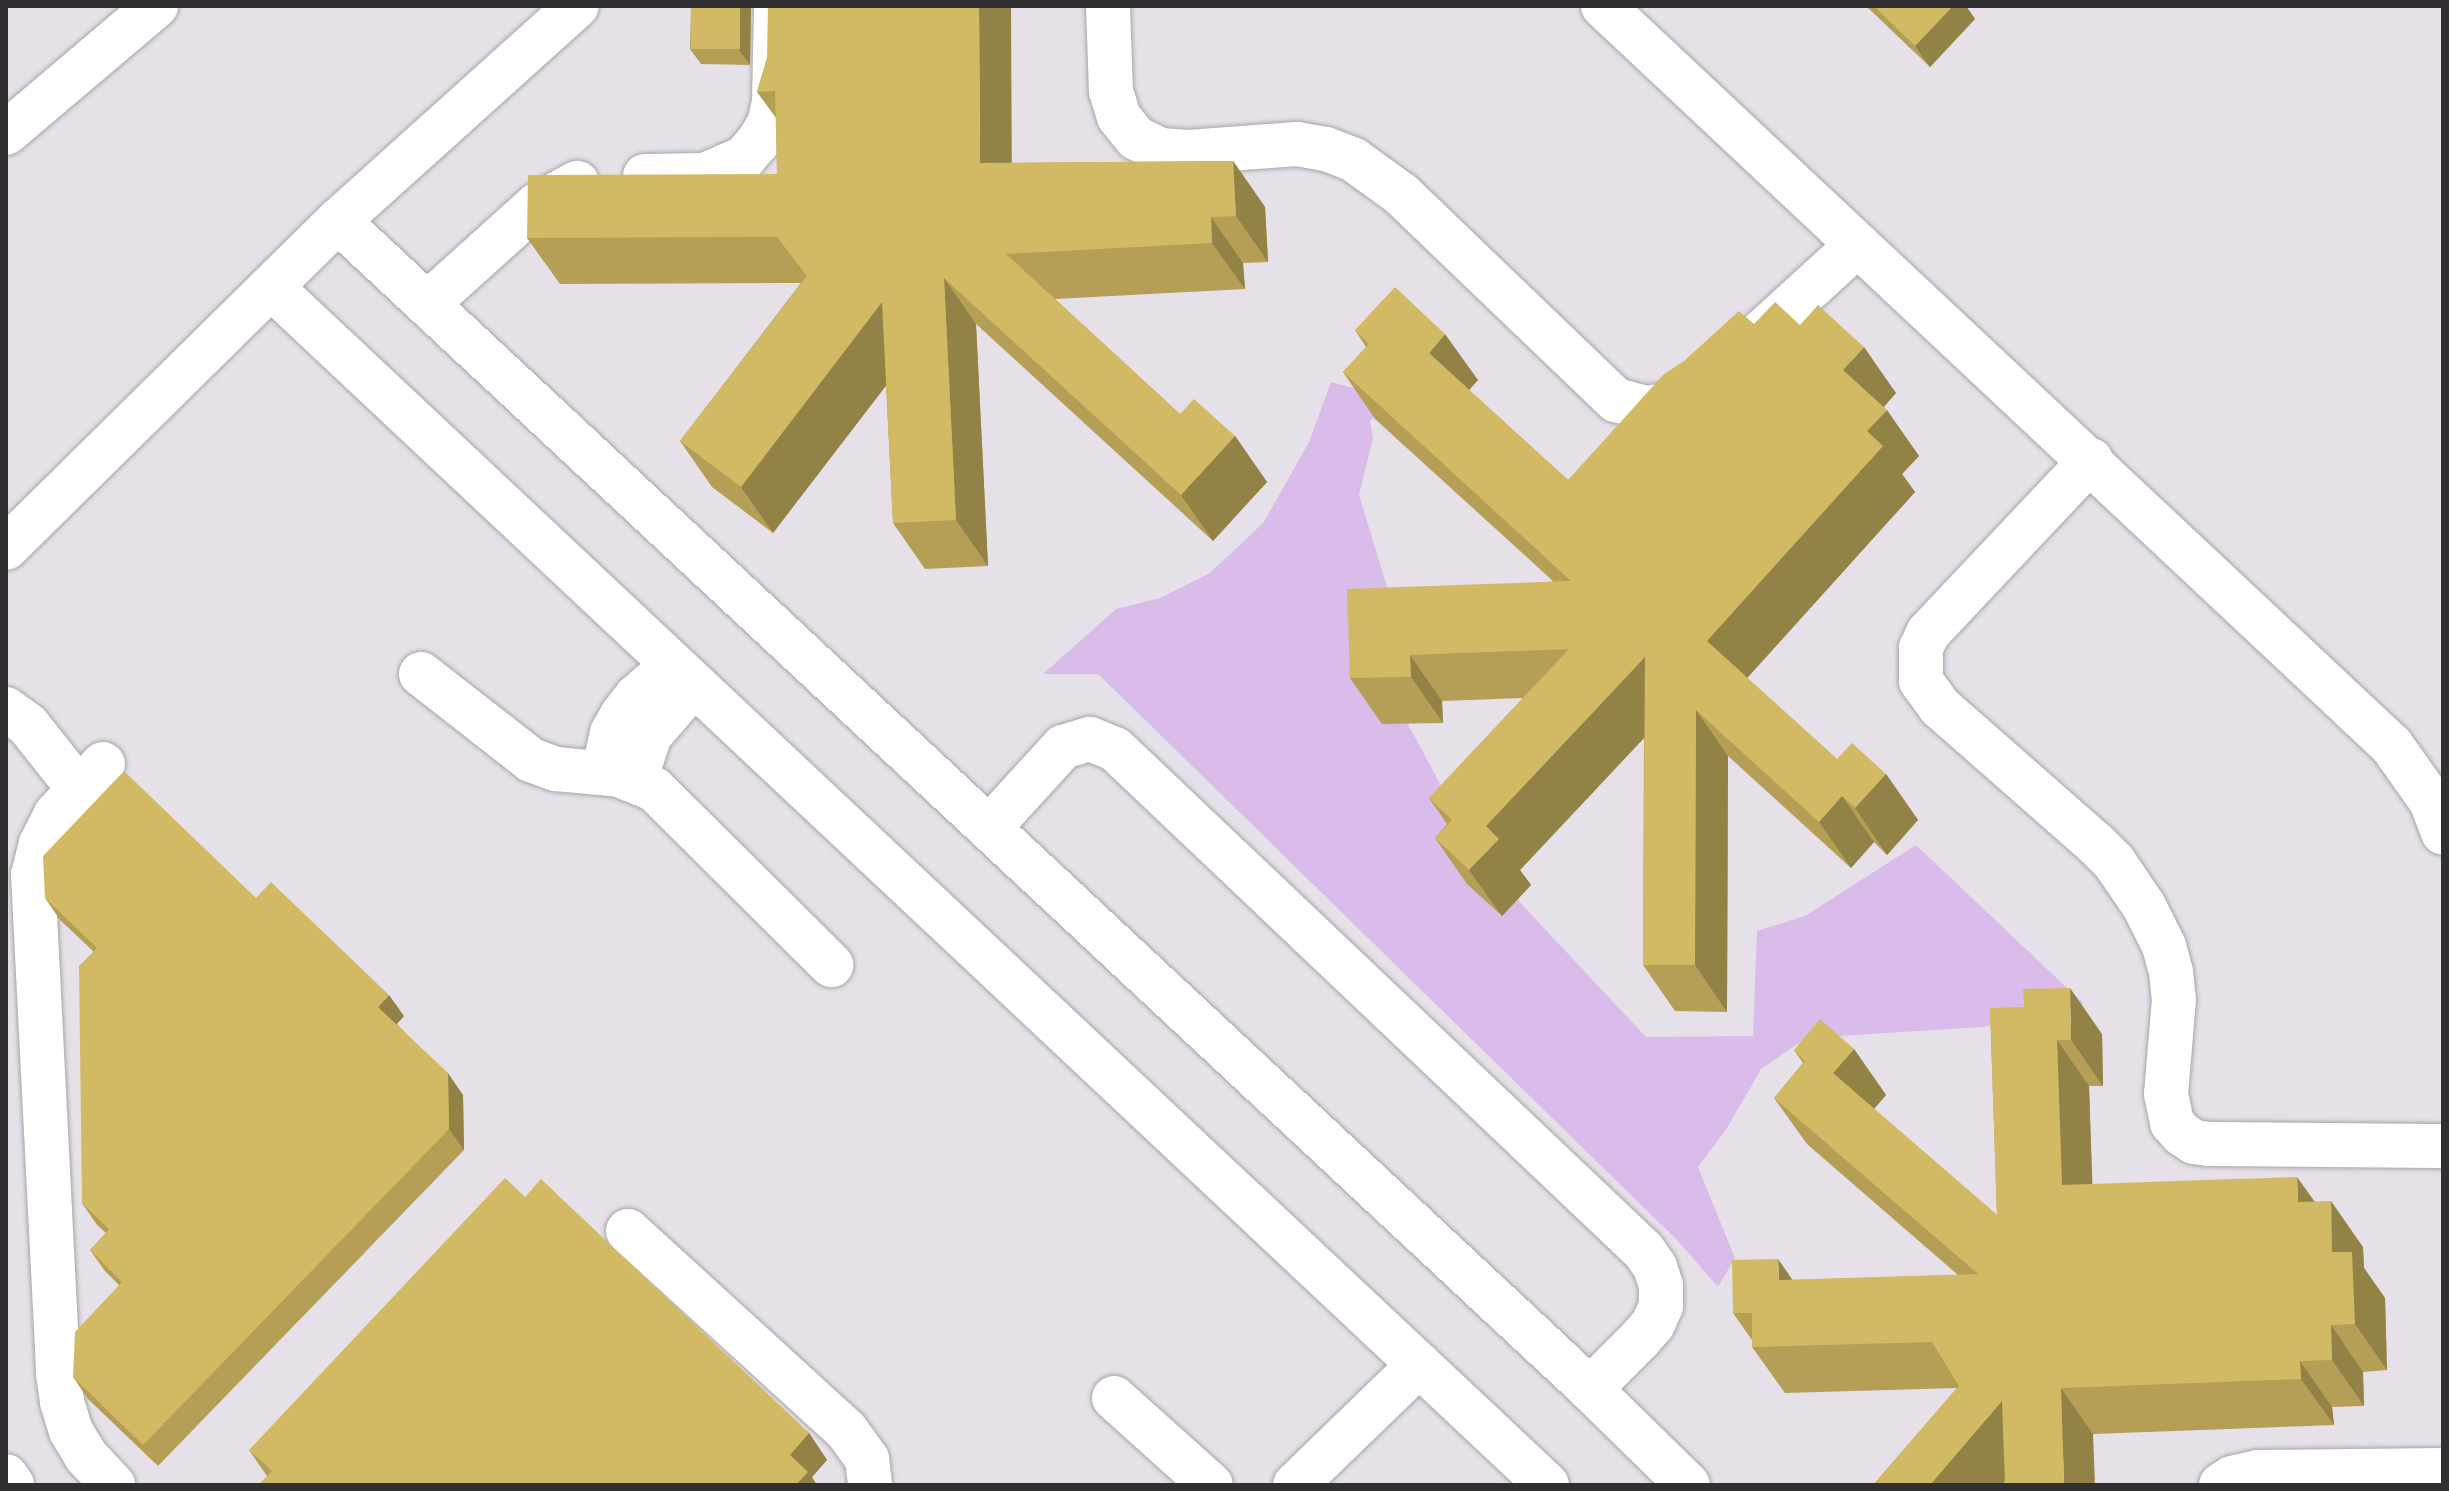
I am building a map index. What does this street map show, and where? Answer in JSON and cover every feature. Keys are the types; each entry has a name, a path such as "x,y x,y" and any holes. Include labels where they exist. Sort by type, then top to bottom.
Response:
{"main road":[{"path":"6,133 156,6"},
{"path":"6,548 338,221 577,6"},
{"path":"427,304 537,205 577,182 600,177 705,175 744,158 769,124 774,103 776,6"},
{"path":"1108,6 1111,91 1119,117 1136,138 1161,150 1188,152 1297,144 1326,149 1354,160 1401,194 1616,400 1645,408 1674,404 1699,389 1857,245"},
{"path":"1603,6 2091,460 2392,746 2431,801 2443,833"},
{"path":"338,221 1590,1389 1688,1485"},
{"path":"271,287 1547,1485"},
{"path":"2091,460 1928,633 1920,656 1921,681 1940,707 2114,862 2144,906 2164,946 2171,972 2174,999 2166,1094 2172,1123 2182,1134 2194,1142 2209,1144 2443,1146"},
{"path":"421,674 531,760 556,769 619,776 654,789 831,965"},
{"path":"619,776 612,733 622,715 636,697 684,675"},
{"path":"6,709 90,776 56,814 41,843 33,875 34,909 58,1373 62,1402 71,1431 86,1456 113,1485"},
{"path":"989,828 1063,747 1090,739 1115,749 1644,1251 1655,1267 1661,1286 1661,1306 1653,1324 1590,1389"},
{"path":"628,1231 846,1430 867,1459 870,1485"},
{"path":"1295,1485 1419,1365"},
{"path":"1114,1398 1211,1485"},
{"path":"2221,1485 2258,1472 2443,1470"},
{"path":"6,1476 12,1485"}],"shaded area":[{"path":"1331,382 1390,398 1370,421 1373,438 1359,495 1395,613 1397,704 1483,863 1646,1037 1753,1036 1757,931 1805,916 1916,845 2084,1004 1983,1027 1806,1038 1761,1069 1727,1128 1698,1167 1735,1258 1718,1287 1677,1240 1098,674 1043,674 1116,609 1160,598 1210,573 1264,522 1309,442"}],"building":[{"path":"691,6 740,6 740,49 691,49"},
{"path":"768,6 979,6 980,163 1233,161 1236,216 1211,217 1212,243 1006,254 1180,414 1194,399 1235,436 1181,495 944,278 956,520 893,523 882,302 741,487 680,441 807,276 777,237 527,238 528,175 777,174 775,91 757,92 767,58"},
{"path":"1874,6 1953,6 1915,46"},
{"path":"1395,287 1445,334 1429,353 1568,480 1664,374 1684,361 1739,311 1754,324 1775,302 1800,325 1818,305 1864,347 1843,370 1887,410 1867,431 1883,446 1707,641 1837,759 1852,743 1886,774 1855,808 1842,796 1819,822 1696,710 1695,965 1643,965 1645,657 1486,826 1499,839 1469,870 1435,838 1452,820 1429,798 1569,649 1410,655 1411,677 1350,678 1347,589 1571,581 1343,372 1369,344 1355,330"},
{"path":"124,771 256,898 271,882 389,995 378,1007 448,1073 449,1129 143,1445 73,1377 75,1332 122,1282 90,1250 109,1229 82,1203 79,966 97,948 45,898 43,856"},
{"path":"2070,988 2071,1040 2057,1040 2062,1185 2297,1177 2298,1202 2331,1201 2332,1252 2352,1252 2355,1324 2331,1325 2332,1360 2300,1361 2301,1379 2061,1388 2064,1485 2005,1485 2002,1401 1930,1485 1873,1485 1959,1386 1932,1342 1752,1347 1752,1313 1733,1313 1732,1260 1778,1259 1779,1280 1978,1274 1774,1098 1805,1061 1794,1050 1820,1019 1854,1049 1833,1073 1997,1215 1990,1008 2024,1007 2023,989"},
{"path":"505,1178 525,1197 541,1179 809,1433 790,1455 808,1472 796,1485 258,1485 272,1471 249,1450"},
{"path":"2301,1483 2368,1485 2301,1485"}]}
